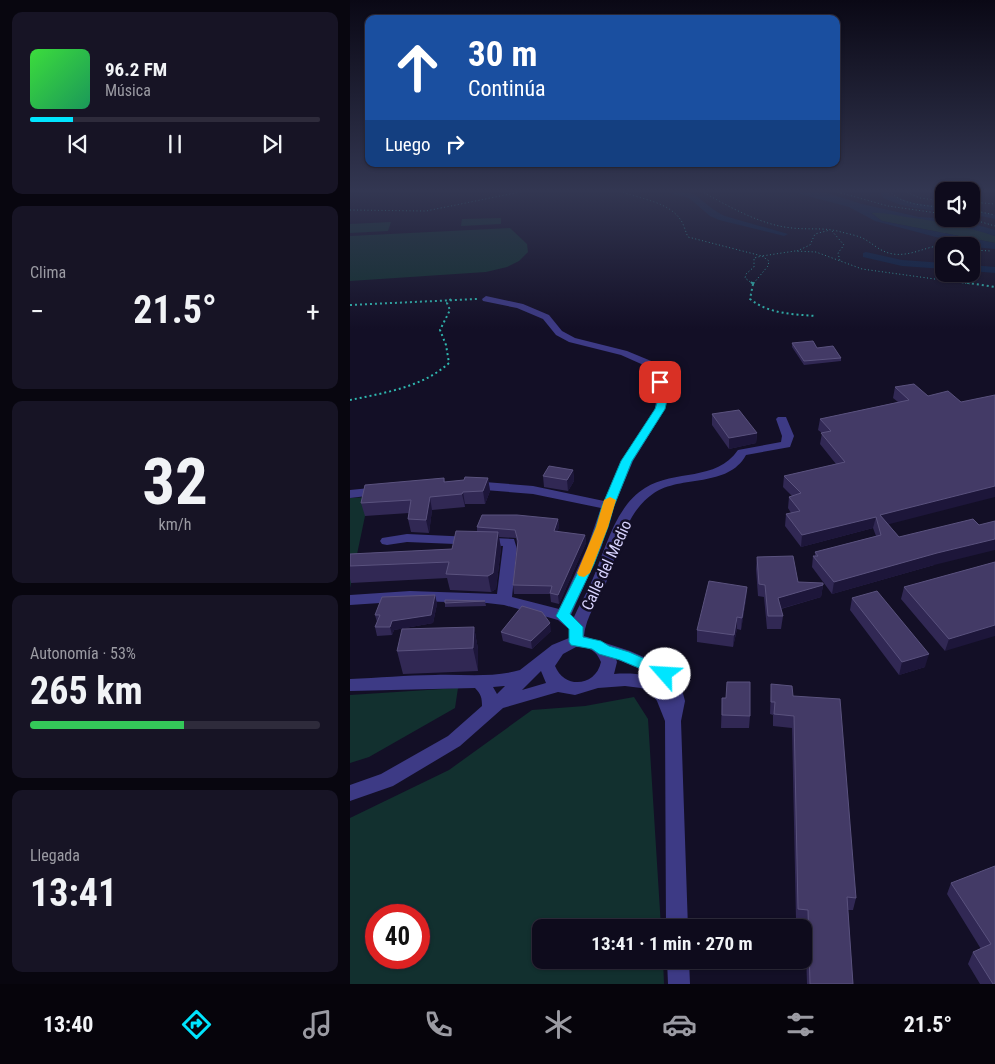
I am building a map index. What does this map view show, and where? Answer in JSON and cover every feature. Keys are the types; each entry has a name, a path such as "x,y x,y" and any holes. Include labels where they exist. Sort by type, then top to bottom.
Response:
{"street":[{"path":"486,299 520,306 546,317 559,333 572,340 624,352 652,365 656,370 662,392 660,409 627,461 608,506 588,564 563,616 576,634 604,650 624,656 665,674 673,686 677,701 674,722 673,792 677,919"},
{"name":"Calle del Medio","path":"576,634 615,536 641,496 663,484 712,474 724,469 741,457 742,452 786,445 788,436 782,419"},
{"path":"458,485 483,485 533,490 608,506"},
{"path":"350,494 392,490"},
{"path":"387,541 407,538 509,542 510,549 504,600"},
{"name":"Calle del Medio","path":"350,600 410,596 504,600 563,616"},
{"path":"350,793 387,780 428,758 454,741 499,703 526,674 576,634"},
{"path":"598,682 608,669 609,661 604,650"},
{"path":"554,652 548,660 548,672 551,678 560,685 571,688 583,688 598,682 641,681 655,686 664,696 674,722"},
{"path":"350,685 512,680 526,674"},
{"path":"480,682 492,699 499,703 560,685"},
{"path":"480,682 496,685 499,703"},
{"path":"678,969 679,984"}],"path":[{"path":"688,237 762,256 769,261 768,266 753,284 750,299 756,305 785,314 815,316"},
{"path":"795,252 810,245 814,237"},
{"path":"837,237 844,245 838,253 840,262"},
{"path":"855,237 866,240 878,250 892,254 906,255 935,246"},
{"path":"980,250 992,251"},
{"path":"753,284 745,278 746,274 754,267 754,258 795,252 816,252 862,270 995,287"},
{"path":"350,305 451,299 486,299"},
{"path":"350,400 426,379 445,368 449,363 446,345 440,330 450,310 447,303 451,299"}],"green space":[{"path":"350,237 519,237 527,244 528,252 519,261 507,267 486,272 350,281"},
{"path":"964,237 995,237 995,243 980,240 980,237"},
{"path":"369,497 351,583 350,588 350,498"},
{"path":"458,688 455,708 369,757 350,763 350,695"},
{"path":"634,697 648,719 660,919 532,919 532,969 663,969 664,984 350,984 350,818 449,770 532,710 585,706"}],"water":[{"path":"980,240 995,243 995,249 980,248"}],"building":[{"path":"813,341 817,348 833,346 841,358 804,361 792,343"},
{"path":"914,384 928,396 948,391 961,402 995,395 995,486 880,515 899,537 973,519 979,525 995,521 995,539 834,582 813,556 818,556 815,552 881,535 876,517 802,535 786,514 800,511 789,497 801,493 784,476 845,462 821,433 831,431 820,419 909,400 895,387"},
{"path":"739,410 757,433 729,438 712,414"},
{"path":"549,466 573,470 567,480 543,476"},
{"path":"465,477 488,478 483,491 430,497 426,520 408,519 411,500 361,503 365,485 444,478 444,482 464,480"},
{"path":"482,515 517,515 558,519 554,531 585,535 558,595 550,593 552,586 513,585 518,541 515,530 477,527"},
{"path":"456,531 498,532 493,573 488,576 446,574 449,562 350,566 350,554 452,549"},
{"path":"793,556 798,582 823,583 823,585 778,598 783,616 768,616 765,585 759,584 757,557"},
{"path":"995,562 995,625 949,639 904,587"},
{"path":"709,581 747,587 742,618 737,617 734,635 697,630"},
{"path":"877,591 929,654 902,662 852,598"},
{"path":"435,595 431,615 392,621 390,627 375,627 380,615 375,615 382,597"},
{"path":"445,600 485,601 445,603"},
{"path":"522,606 542,612 550,623 531,641 501,632"},
{"path":"474,627 473,648 397,651 402,629"},
{"path":"727,682 750,682 750,716 722,715 722,698 726,698"},
{"path":"771,684 792,686 793,696 840,699 856,898 847,897 853,984 810,984 810,969 812,969 812,919 808,919 808,910 798,909 794,716 774,714 775,702 771,702"},
{"path":"995,866 995,984 993,984 973,952 991,944 951,883"}],"waterway":[{"path":"866,255 902,263 935,265"},
{"path":"980,269 995,270"}],"slow traffic":[{"path":"584,573 602,527 610,500"}],"route":[{"path":"660,382 663,400 660,409 627,461 608,506 588,564 563,616 569,619 576,627 576,642 582,641 596,644 604,650 648,665 665,674"}]}
